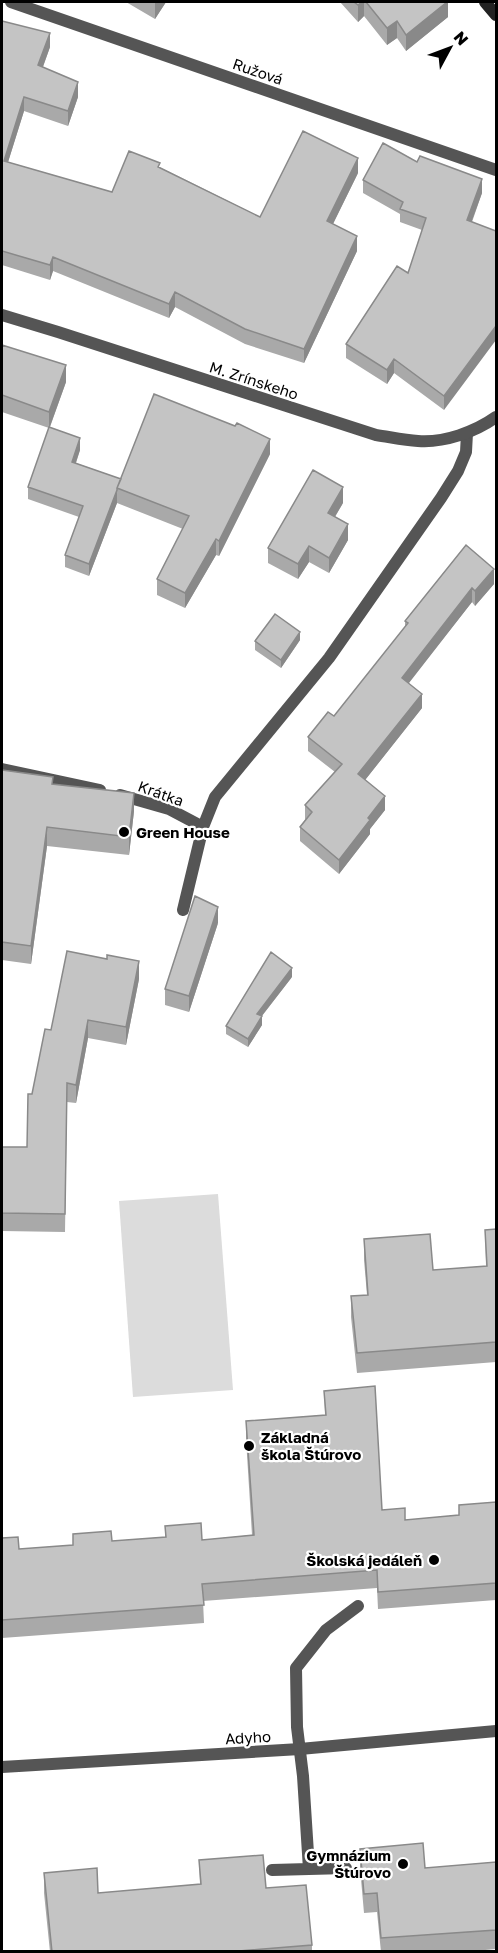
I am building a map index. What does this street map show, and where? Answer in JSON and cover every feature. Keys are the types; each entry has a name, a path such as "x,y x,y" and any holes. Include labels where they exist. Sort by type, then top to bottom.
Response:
{"street":[{"name":"Ružová","path":"10,2 496,170"},
{"path":"485,2 496,15"},
{"name":"M. Zrínskeho","path":"2,315 376,435 420,442 440,440 466,433 496,417"},
{"path":"183,910 203,826 215,797 329,658 441,498 458,471 466,452 466,433"},
{"name":"Krátka","path":"2,769 134,798 168,809 203,826"},
{"path":"309,1869 297,1727 296,1668 326,1630 358,1606"},
{"name":"Adyho","path":"2,1767 300,1749 496,1731"},
{"path":"272,1870 346,1868"}],"shaded area":[{"path":"218,1194 233,1390 133,1397 119,1201"}],"building":[{"path":"366,2 447,2 406,35 397,21 387,28"},
{"path":"2,21 50,33 38,65 78,82 68,111 24,97 4,161 112,192 129,151 160,163 158,167 260,217 303,131 358,158 327,221 357,236 304,349 245,329 175,292 169,304 53,257 50,265 2,251"},
{"path":"383,143 417,162 420,156 482,179 467,220 496,231 496,326 444,396 394,359 387,370 346,344 397,266 408,273 426,218 400,209 403,202 363,180"},
{"path":"2,345 66,365 49,412 2,395"},
{"path":"154,394 235,426 237,423 270,439 219,541 216,539 185,593 157,579 189,516 117,488"},
{"path":"49,427 80,438 72,462 121,479 89,564 65,555 83,506 28,487"},
{"path":"313,470 343,487 328,513 348,524 329,558 309,546 298,564 268,548"},
{"path":"466,545 494,569 475,591 472,588 402,678 422,694 358,774 385,796 368,818 370,820 339,860 300,827 312,812 305,805 342,764 308,737 328,712 334,716 408,623 405,621"},
{"path":"275,614 300,632 281,660 255,641"},
{"path":"2,770 53,777 52,784 134,793 129,837 47,827 31,946 2,942"},
{"path":"195,896 218,907 189,996 165,989"},
{"path":"67,951 107,959 107,955 139,961 126,1027 88,1020 76,1085 67,1083 65,1214 2,1213 2,1147 27,1147 28,1094 32,1094 45,1029 51,1030"},
{"path":"271,952 292,968 257,1014 262,1016 248,1039 226,1026"},
{"path":"496,1229 496,1342 357,1353 351,1296 368,1295 364,1239 430,1234 433,1270 487,1266 485,1230"},
{"path":"375,1386 382,1510 405,1508 405,1520 459,1515 459,1505 496,1502 496,1583 378,1592 377,1570 202,1584 204,1605 2,1620 2,1538 18,1537 19,1549 73,1545 73,1534 111,1531 112,1541 166,1537 165,1526 201,1523 202,1540 254,1535 246,1421 326,1415 324,1391"},
{"path":"423,1843 425,1868 496,1862 496,1930 381,1938 377,1893 364,1894 360,1849"},
{"path":"263,1855 266,1888 306,1885 312,1945 227,1952 52,1952 44,1873 97,1868 98,1893 201,1884 199,1860"}],"place":[{"name":"Green House","path":"124,832"},
{"name":"Základná škola Štúrovo","path":"249,1446"},
{"name":"Školská jedáleň","path":"434,1560"},
{"name":"Gymnázium Štúrovo","path":"403,1864"}]}
